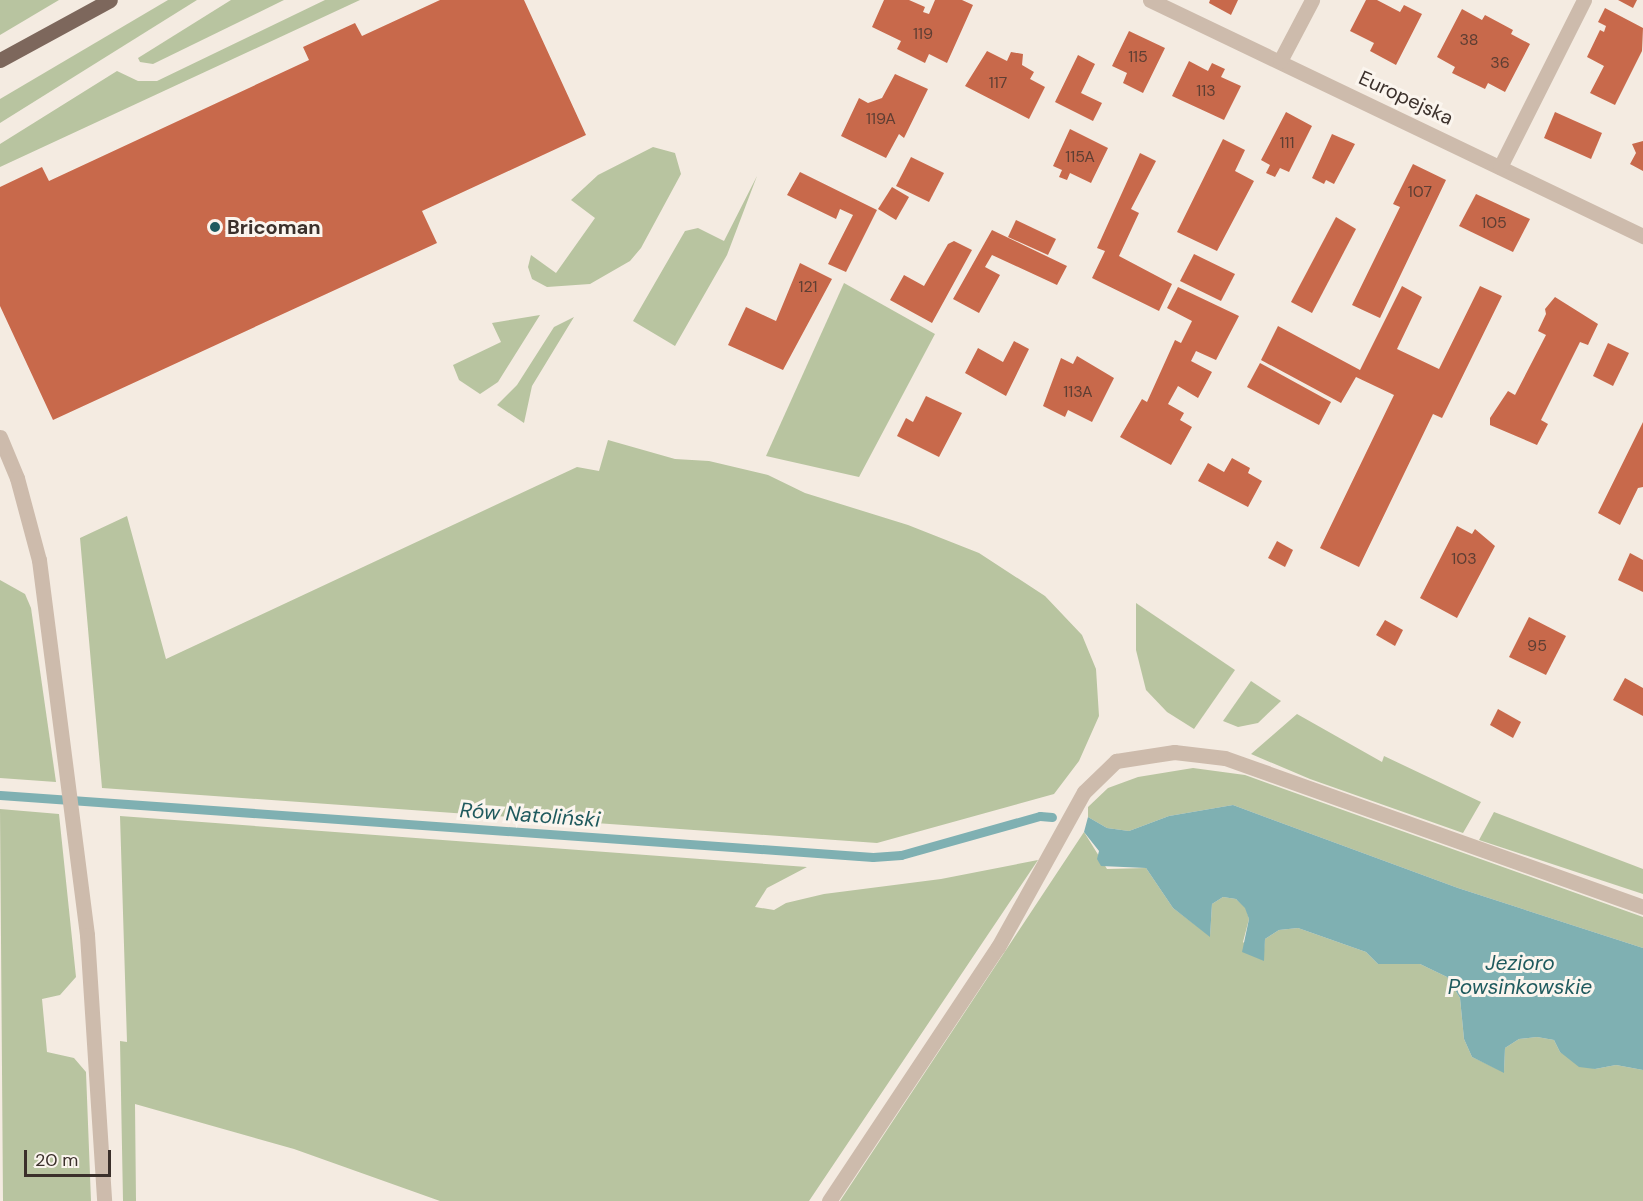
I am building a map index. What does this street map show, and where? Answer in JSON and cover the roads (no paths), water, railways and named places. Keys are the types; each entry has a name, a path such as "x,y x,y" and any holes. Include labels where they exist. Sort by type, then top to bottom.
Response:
{"main road":[{"path":"0,60 110,0"}],"street":[{"name":"Europejska","path":"1150,0 1643,236"},
{"path":"1280,61 1312,0"},
{"path":"1500,167 1584,0"},
{"path":"0,437 17,478 39,560 87,935 104,1201"},
{"path":"829,1201 998,947 1084,792 1116,761 1174,752 1225,758 1643,907"}],"water":[{"name":"Jezioro Powsinkowskie","path":"1233,805 1458,888 1643,948 1643,1070 1616,1065 1595,1069 1579,1067 1560,1052 1554,1040 1537,1037 1519,1039 1505,1048 1504,1073 1472,1057 1464,1039 1460,998 1447,977 1420,964 1378,964 1366,952 1298,928 1279,930 1265,939 1264,961 1242,952 1249,919 1245,908 1236,899 1223,897 1212,904 1210,937 1173,908 1146,868 1101,866 1097,859 1099,851 1084,832 1088,817 1107,828 1129,831 1169,816"}],"waterway":[{"name":"Rów Natoliński","path":"0,795 873,857 901,855 1040,816 1052,817"}],"place":[{"name":"Bricoman","path":"215,227"}]}
